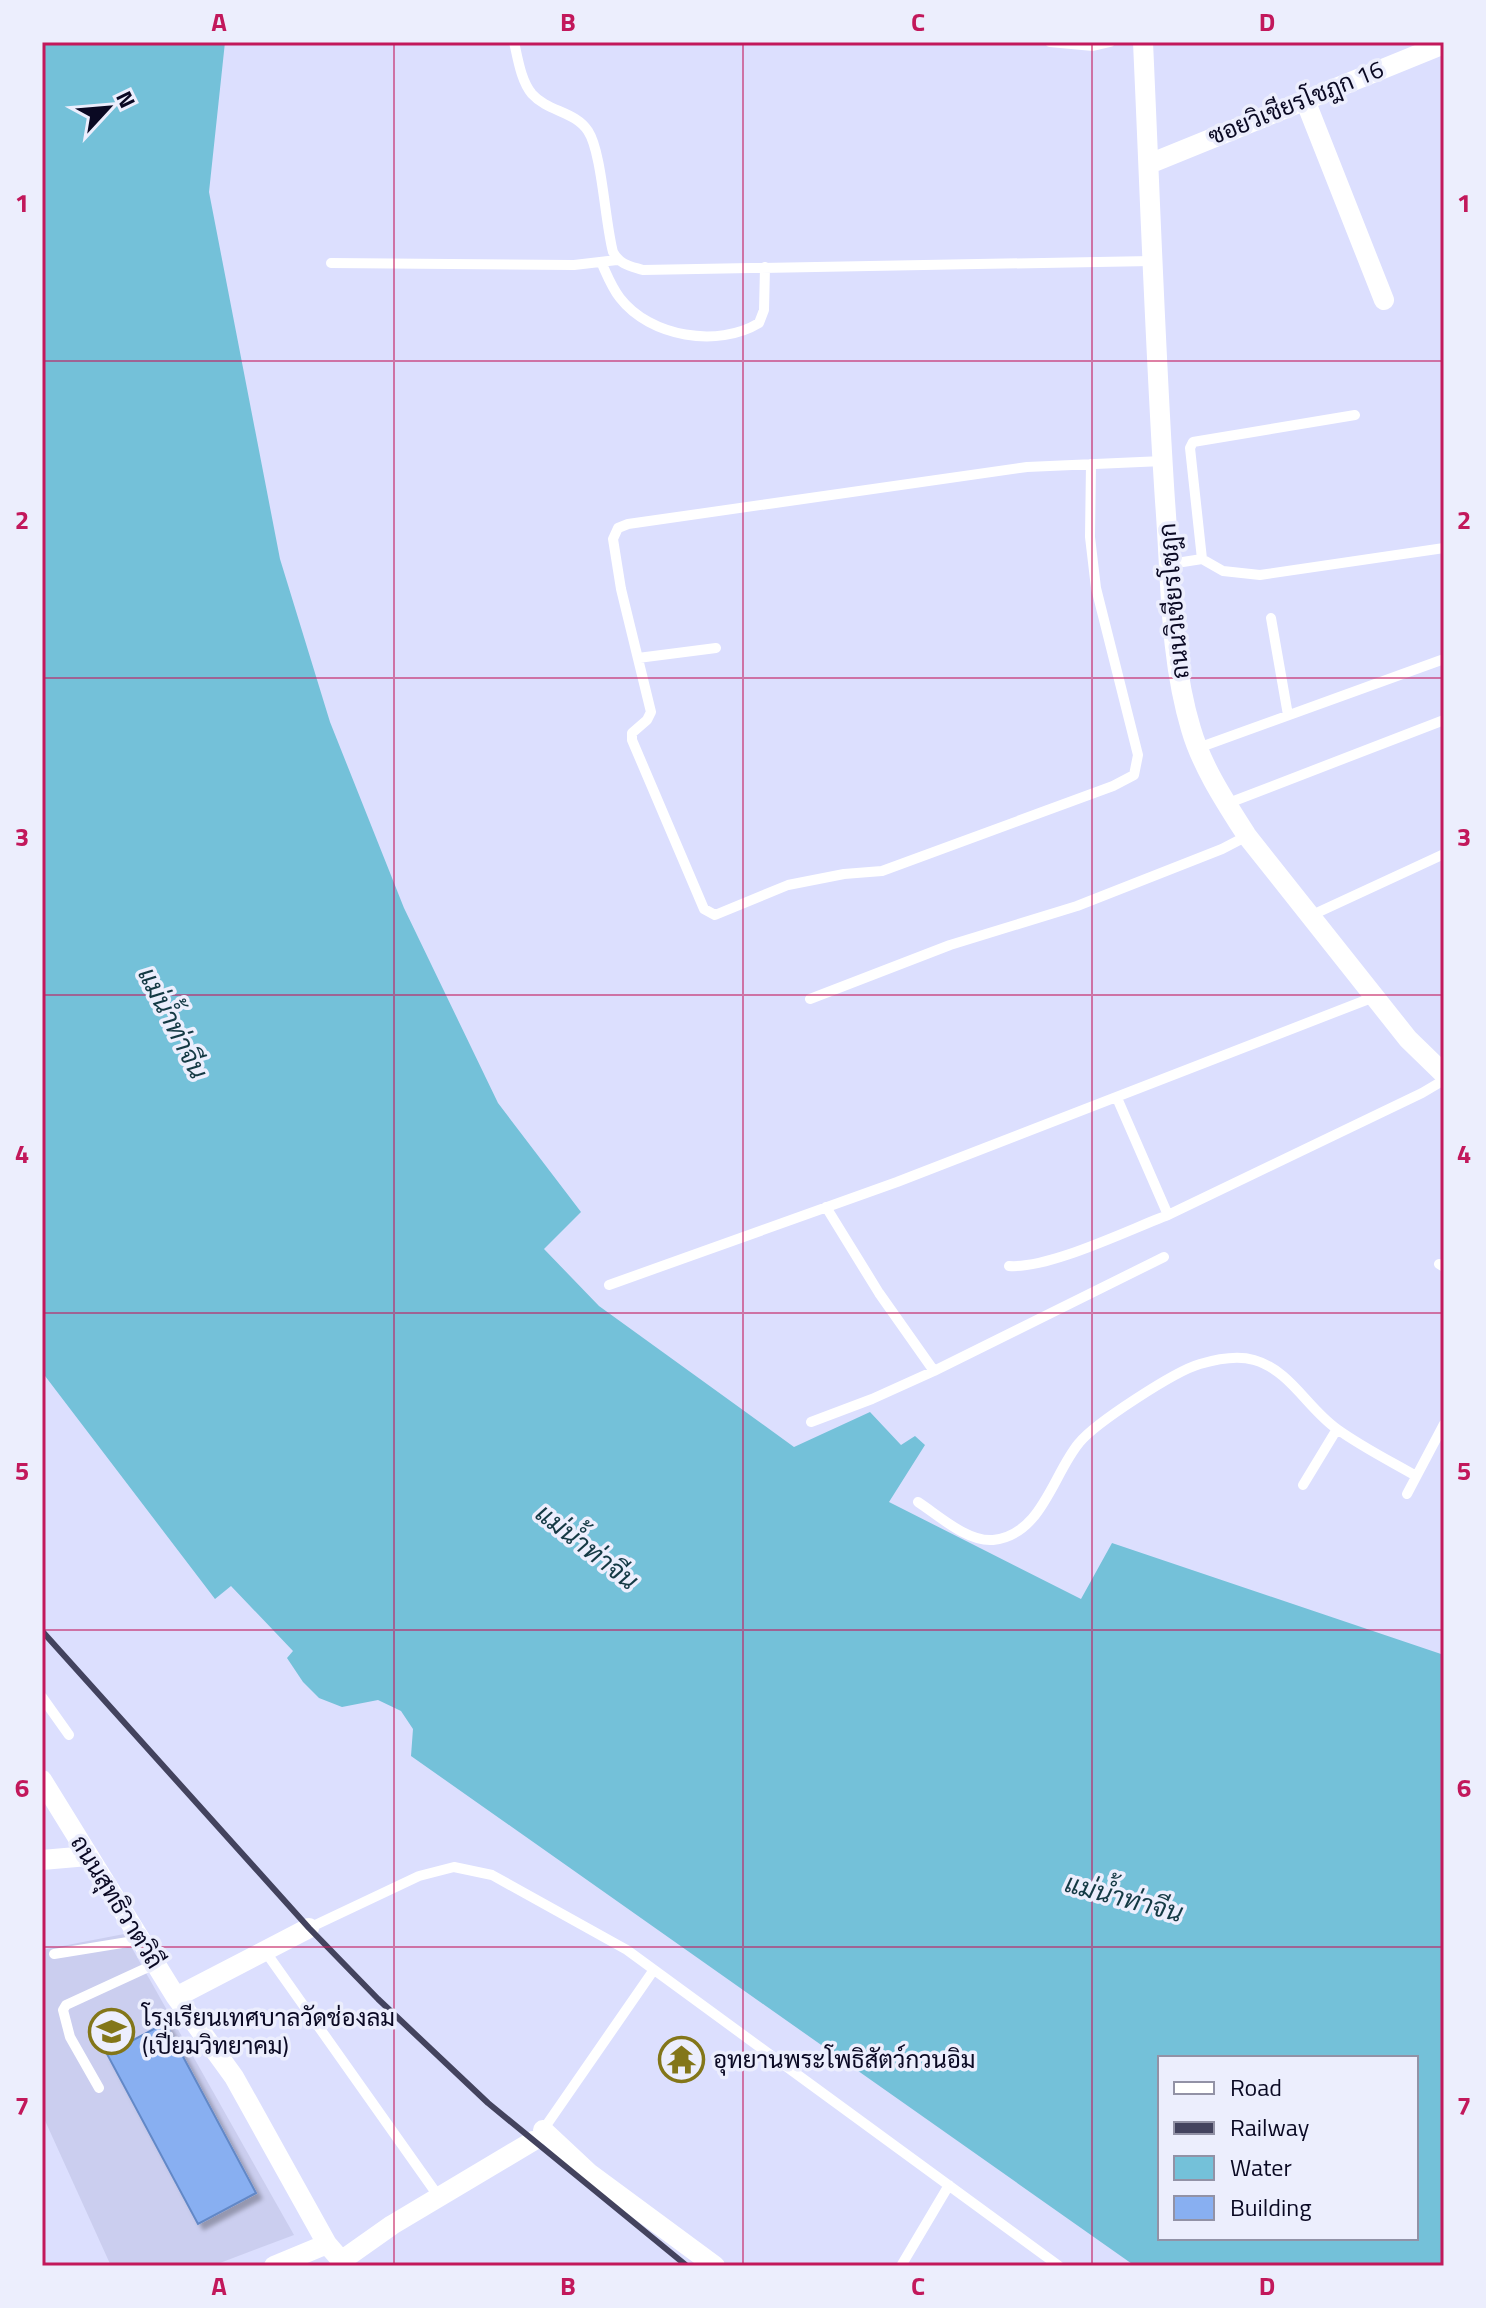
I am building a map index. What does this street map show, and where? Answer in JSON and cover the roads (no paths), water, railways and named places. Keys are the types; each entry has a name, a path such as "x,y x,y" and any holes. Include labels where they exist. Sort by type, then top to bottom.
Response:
{"street":[{"name":"ถนนวิเชียรโชฎก","path":"1143,42 1152,261 1174,632 1181,685 1198,748 1226,804 1247,836 1408,1039 1444,1074"},
{"name":"ซอยวิเชียรโชฎก 16","path":"1149,164 1444,44"},
{"path":"1305,100 1384,300"},
{"name":"ถนนสุทธิวาตวิถี","path":"42,1780 50,1806 88,1856 176,1997 234,2077 327,2244 344,2263"},
{"path":"42,1860 88,1856"},
{"path":"176,1997 309,1928"},
{"path":"344,2263 392,2225 538,2135 715,2266"},
{"path":"274,2266 327,2244"}],"lane":[{"path":"514,42 522,75 533,95 546,105 575,118 589,132 595,149 608,235 617,260"},
{"path":"1050,42 1110,42"},
{"path":"331,263 602,264 617,260 643,270 1152,261"},
{"path":"602,264 620,299 636,313 680,333 702,337 737,333 759,323 764,310 765,267"},
{"path":"1202,559 1190,448 1193,442 1355,415"},
{"path":"1091,464 1090,537 1096,588 1138,755 1134,775 1113,786 882,871 844,874 788,885 715,915 704,909 635,751 632,733 647,720 651,712 621,589 613,539 618,528 628,524 1027,467 1091,464 1163,461"},
{"path":"1170,564 1202,559 1223,571 1260,575 1444,548"},
{"path":"1271,618 1288,715"},
{"path":"638,658 716,648"},
{"path":"1198,748 1444,659"},
{"path":"1226,804 1444,720"},
{"path":"810,999 950,945 1077,906 1247,836"},
{"path":"1310,916 1444,854"},
{"path":"609,1285 1117,1098 1374,997"},
{"path":"1009,1266 1022,1267 1046,1261 1168,1215 1444,1080"},
{"path":"1117,1098 1168,1215"},
{"path":"826,1207 879,1293 934,1371"},
{"path":"811,1422 934,1371 1164,1257"},
{"path":"918,1502 974,1536 991,1540 1008,1536 1034,1516 1077,1445 1095,1427 1197,1364 1239,1357 1269,1366 1282,1374 1337,1429 1416,1476"},
{"path":"1407,1494 1444,1424"},
{"path":"1303,1485 1337,1429"},
{"path":"42,1697 69,1735"},
{"path":"309,1928 419,1876 454,1867 492,1875 627,1950 1059,2266"},
{"path":"54,1954 128,1942 143,1945"},
{"path":"265,1951 439,2197"},
{"path":"99,2088 70,2037 63,2010 66,2005 155,1964"},
{"path":"538,2135 653,1971"},
{"path":"901,2266 949,2185"}],"water":[{"name":"แม่น้ำท่าจีน","path":"42,42 225,42 209,192 280,559 330,722 404,908 498,1103 581,1212 544,1249 599,1306 794,1447 870,1412 901,1445 915,1436 925,1445 889,1502 1081,1599 1112,1543 1444,1655 1444,2266 1135,2266 411,1756 413,1729 401,1711 378,1700 342,1707 319,1698 303,1682 287,1658 293,1651 231,1586 215,1599 42,1372"}],"railway":[{"path":"42,1631 309,1928 378,1999 488,2103 687,2266"}],"place":[{"name":"โรงเรียนเทศบาลวัดช่องลม (เปี่ยมวิทยาคม)","path":"111,2032"},
{"name":"อุทยานพระโพธิสัตว์กวนอิม","path":"682,2060"}]}
